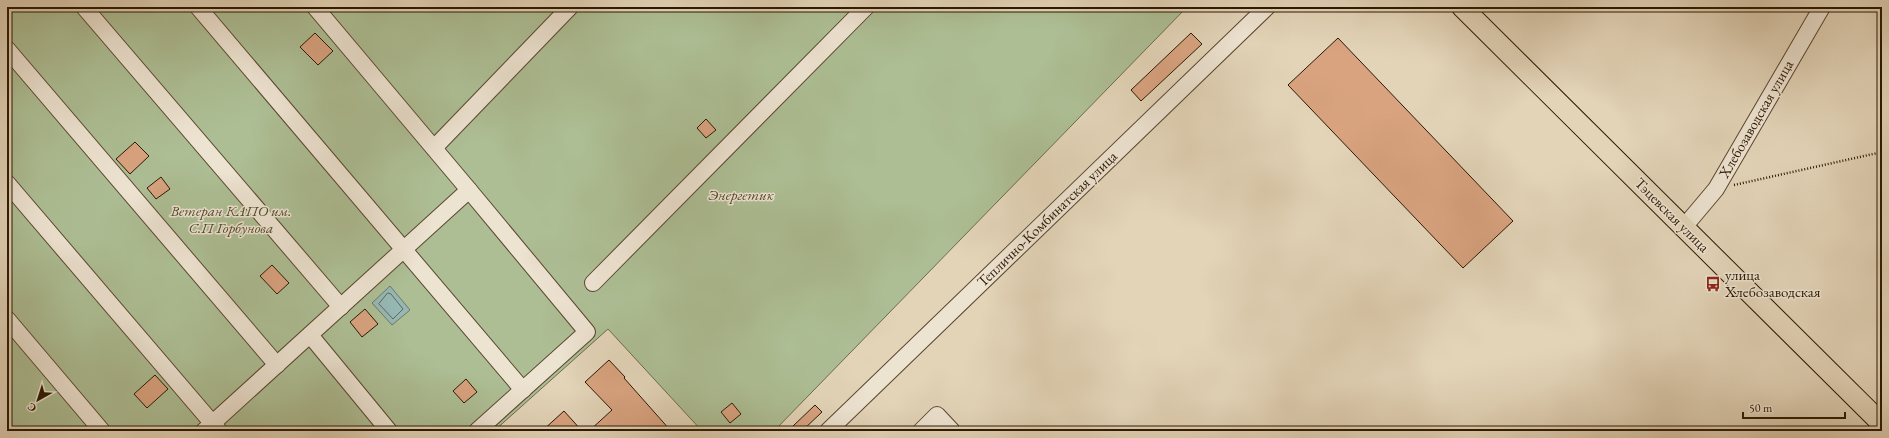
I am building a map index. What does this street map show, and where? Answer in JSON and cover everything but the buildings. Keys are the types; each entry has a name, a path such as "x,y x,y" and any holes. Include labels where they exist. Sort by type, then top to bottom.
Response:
{"main road":[{"name":"Тэцевская улица","path":"1462,7 1882,424"}],"street":[{"path":"84,7 341,307"},
{"path":"198,7 405,249 523,390"},
{"path":"315,7 587,332 477,431"},
{"path":"434,148 570,7"},
{"path":"593,283 866,7"},
{"name":"Теплично-Комбинатская улица","path":"828,431 1267,7"},
{"name":"Хлебозаводская улица","path":"1684,227 1716,189 1822,7"},
{"path":"7,50 277,365"},
{"path":"7,184 212,428 277,365 469,190"},
{"path":"7,319 102,431"},
{"path":"310,335 389,431"},
{"path":"921,431 937,415 952,431"}],"path":[{"path":"1716,189 1882,152"}],"green space":[{"path":"7,7 1187,7 774,431 702,431 608,329 494,431 7,431"}],"water":[{"path":"390,286 410,310 392,325 372,303"}],"place":[{"name":"улица Хлебозаводская","path":"1713,284"}],"park label":[{"name":"Энергетик","path":"741,195"},
{"name":"Ветеран КАПО им. С.П Горбунова","path":"231,220"}]}
